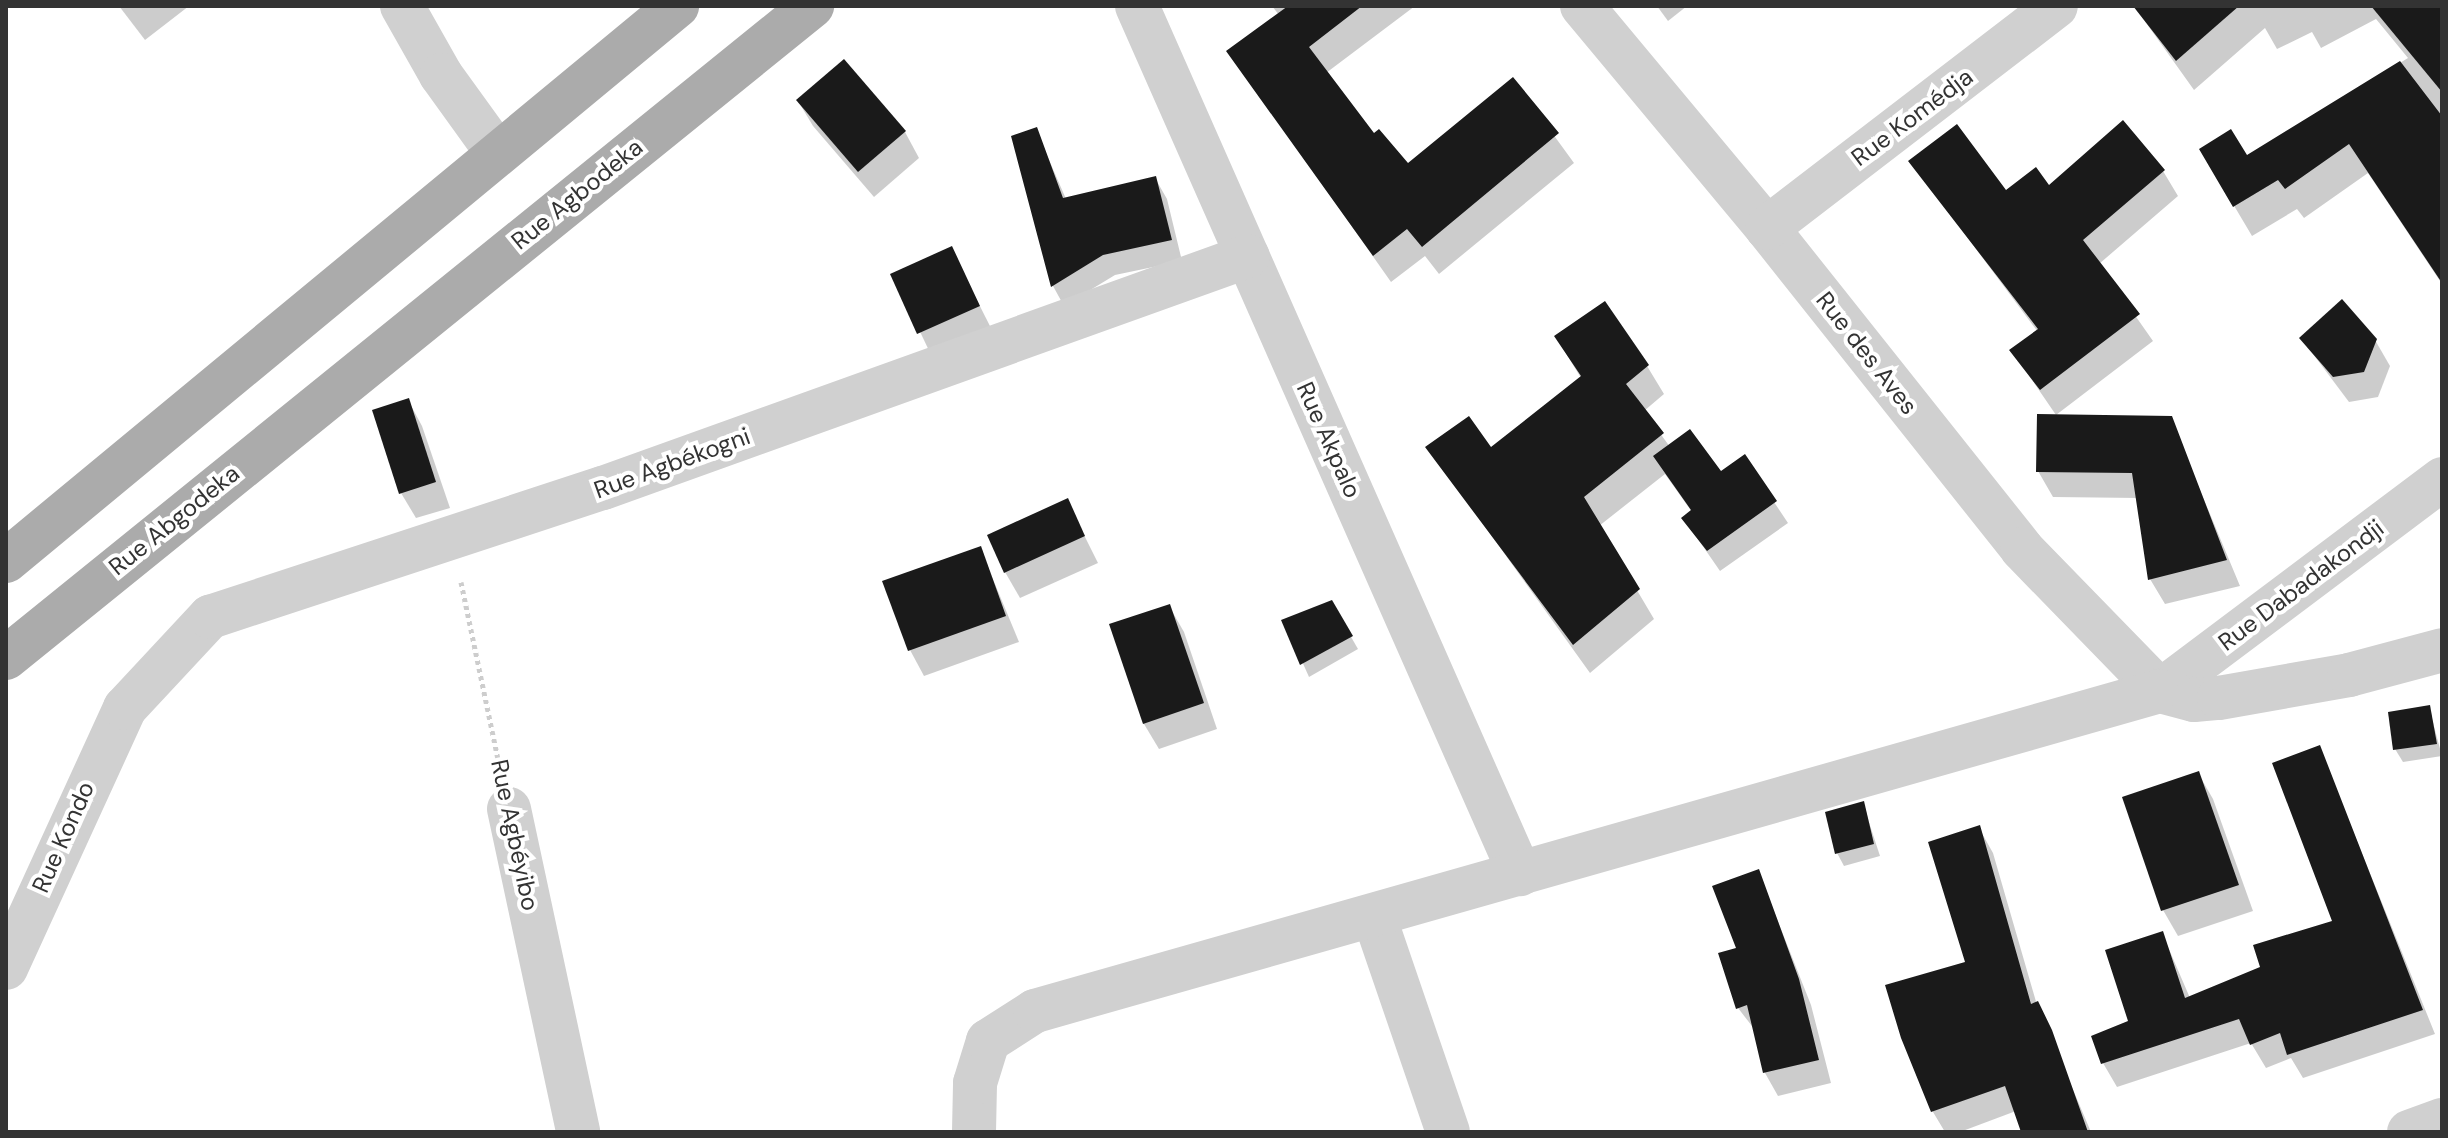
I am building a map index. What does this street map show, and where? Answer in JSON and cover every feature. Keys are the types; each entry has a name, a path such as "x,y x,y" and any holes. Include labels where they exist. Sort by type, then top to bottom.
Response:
{"main road":[{"path":"6,561 677,6"},
{"name":"Rue Agbodeka","path":"342,382 812,6"},
{"name":"Rue Abgodeka","path":"6,658 342,382"}],"street":[{"path":"402,6 441,75 498,154"},
{"name":"Rue Akpalo","path":"1137,6 1520,874"},
{"name":"Rue des Aves","path":"1582,6 1767,228 2022,549 2160,691"},
{"name":"Rue Komédja","path":"1767,228 2056,6"},
{"name":"Rue Agbékogni","path":"125,708 210,617 451,538 1248,256"},
{"name":"Rue Dabadakondji","path":"2160,691 2442,479"},
{"path":"974,1132 975,1083 988,1041 1035,1011 2160,691 2194,700 2219,698 2349,675 2442,650"},
{"name":"Rue Kondo","path":"6,968 125,708"},
{"name":"Rue Agbéyibo","path":"509,809 578,1132"},
{"path":"1374,916 1448,1132"},
{"path":"2409,1132 2442,1120"}],"path":[{"name":"Rue Agbéyibo","path":"451,538 509,809"}],"building":[{"path":"1288,6 1362,6 1309,47 1374,133 1379,129 1408,163 1513,77 1559,133 1422,247 1407,229 1373,256 1226,51"},
{"path":"2133,6 2239,6 2176,61"},
{"path":"2371,6 2442,6 2442,92"},
{"path":"844,59 906,131 858,172 796,100"},
{"path":"2400,61 2442,116 2442,283 2349,144 2285,189 2278,180 2233,207 2199,149 2231,129 2247,155"},
{"path":"2123,120 2165,170 2083,240 2140,314 2040,390 2009,350 2038,329 1908,161 1957,124 2006,190 2036,167 2049,185"},
{"path":"1037,127 1063,198 1156,176 1172,240 1103,255 1051,287 1011,136"},
{"path":"952,246 980,306 917,334 890,274"},
{"path":"2342,299 2377,339 2364,372 2333,377 2299,338"},
{"path":"1605,301 1649,365 1626,384 1664,433 1584,497 1640,589 1573,645 1425,447 1469,416 1491,447 1581,376 1554,336"},
{"path":"409,398 436,482 399,494 372,410"},
{"path":"2037,414 2172,416 2227,560 2148,580 2132,473 2036,472"},
{"path":"1690,429 1721,471 1745,454 1777,501 1707,551 1681,518 1691,510 1653,456"},
{"path":"1068,498 1085,536 1004,573 987,535"},
{"path":"981,546 1006,616 908,651 882,581"},
{"path":"1332,600 1353,636 1300,665 1281,620"},
{"path":"1170,604 1204,703 1143,724 1109,624"},
{"path":"2430,705 2437,744 2393,750 2388,712"},
{"path":"2320,745 2423,1010 2287,1055 2280,1033 2250,1045 2239,1019 2101,1064 2091,1036 2128,1021 2105,950 2163,931 2185,998 2260,967 2253,945 2332,921 2272,763"},
{"path":"2199,771 2239,885 2161,911 2122,797"},
{"path":"1864,801 1874,844 1835,854 1825,812"},
{"path":"1980,825 2031,1004 2038,1001 2052,1030 2088,1132 2021,1132 2005,1086 1931,1112 1901,1038 1885,985 1965,962 1928,842"},
{"path":"1759,869 1799,979 1819,1060 1763,1073 1747,1005 1736,1009 1718,953 1736,948 1712,886"}]}
